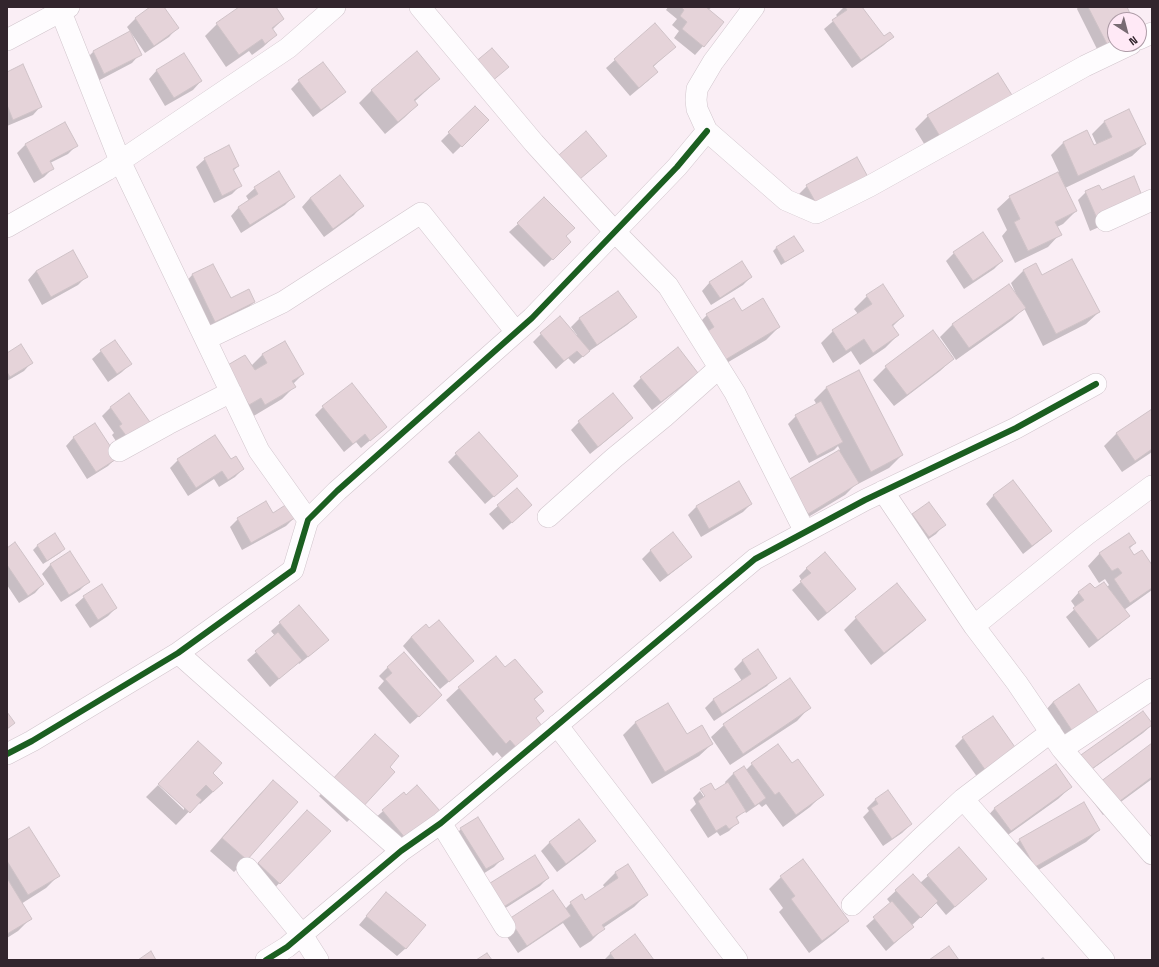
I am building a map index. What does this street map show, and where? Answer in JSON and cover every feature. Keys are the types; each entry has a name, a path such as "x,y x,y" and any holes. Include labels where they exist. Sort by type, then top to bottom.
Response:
{"street":[{"path":"7,227 107,170 288,48 336,7"},
{"path":"420,7 534,143 615,232 668,286 735,393 805,532"},
{"path":"754,7 713,62 697,89 697,110 707,131 786,200 816,213 870,186 1085,66 1114,52"},
{"path":"7,40 63,8 120,161 259,451 308,520"},
{"path":"7,754 32,741 178,653 293,570 308,520 337,491 532,318 677,167 707,131"},
{"path":"1106,221 1152,200"},
{"path":"206,339 283,302 421,213 516,332"},
{"path":"548,518 614,458 719,368"},
{"path":"266,960 287,947 401,851 441,823 755,559 883,491 1016,428 1096,384"},
{"path":"119,451 231,392"},
{"path":"974,626 1086,535 1152,486"},
{"path":"883,491 974,626 1017,683 1056,740 1152,854"},
{"path":"178,653 401,851"},
{"path":"852,905 963,799 1056,740 1152,689"},
{"path":"557,725 737,960"},
{"path":"963,799 1104,960"},
{"path":"441,823 505,927"},
{"path":"247,868 302,935 318,960"}],"building":[{"path":"150,7 164,7 179,28 154,46 135,18"},
{"path":"239,7 276,7 284,19 272,28 277,35 265,44 262,39 239,55 216,23"},
{"path":"681,7 706,7 724,22 704,47 682,29 687,22 680,16 684,10"},
{"path":"845,7 862,7 884,36 890,32 894,37 861,60 832,20 847,10"},
{"path":"1088,7 1127,7 1129,12 1107,12 1107,44"},
{"path":"655,23 676,47 653,66 658,72 639,88 614,59"},
{"path":"130,31 142,55 104,74 93,51"},
{"path":"492,48 509,67 491,82 474,63"},
{"path":"417,51 440,79 414,100 418,105 398,122 371,90"},
{"path":"184,53 202,81 174,98 156,70"},
{"path":"323,62 346,92 321,110 298,80"},
{"path":"23,64 42,107 13,120 7,105 7,72"},
{"path":"998,73 1015,100 944,143 927,115"},
{"path":"475,106 489,120 462,147 448,132"},
{"path":"1129,109 1146,144 1078,176 1063,142 1087,130 1094,145 1112,137 1104,121"},
{"path":"65,122 78,146 50,161 54,169 42,175 25,144"},
{"path":"586,131 607,156 580,179 559,155"},
{"path":"229,145 239,166 233,169 242,186 222,196 204,158"},
{"path":"857,157 868,177 817,205 806,185"},
{"path":"279,171 295,197 250,225 238,207 258,194 254,187"},
{"path":"1058,172 1077,211 1055,222 1062,235 1028,251 1014,222 1020,219 1009,196"},
{"path":"340,175 364,206 333,229 310,198"},
{"path":"1134,176 1145,203 1099,223 1085,191 1099,185 1102,190"},
{"path":"544,197 575,228 566,236 571,242 553,260 517,223"},
{"path":"983,232 1003,261 973,281 953,252"},
{"path":"794,236 804,251 785,262 776,247"},
{"path":"73,250 88,277 51,297 36,271"},
{"path":"1072,259 1100,312 1056,334 1023,270 1036,263 1042,275"},
{"path":"742,261 752,277 720,298 709,282"},
{"path":"213,264 231,298 249,289 255,302 215,322 192,274"},
{"path":"883,284 904,316 892,325 899,335 873,353 864,339 846,351 832,330 872,304 866,295"},
{"path":"1009,284 1026,308 969,348 952,324"},
{"path":"618,291 637,317 597,345 579,318"},
{"path":"734,298 742,311 763,298 780,327 725,360 708,331 714,327 706,314"},
{"path":"560,316 590,351 583,357 577,351 564,361 540,333"},
{"path":"933,330 954,359 907,395 885,366"},
{"path":"115,340 132,364 117,374 100,350"},
{"path":"285,341 304,374 292,381 296,387 265,405 261,398 249,405 226,366 245,355 255,370 267,363 262,354"},
{"path":"21,344 33,363 10,377 7,372 7,353"},
{"path":"678,347 698,373 661,402 640,377"},
{"path":"859,370 903,455 871,472 826,387"},
{"path":"352,383 387,427 370,441 365,434 353,444 322,406"},
{"path":"129,393 152,425 130,441 119,426 122,424 110,407"},
{"path":"613,393 633,418 598,447 578,421"},
{"path":"821,401 843,442 817,456 795,415"},
{"path":"1152,409 1152,449 1135,461 1116,433"},
{"path":"95,423 118,458 96,472 73,437"},
{"path":"479,432 518,476 494,497 455,453"},
{"path":"215,435 231,459 236,456 244,469 228,480 222,471 196,488 177,459"},
{"path":"839,450 859,483 808,514 788,480"},
{"path":"1013,480 1052,531 1032,546 993,495"},
{"path":"739,481 752,504 709,529 696,506"},
{"path":"517,488 532,505 512,523 497,505"},
{"path":"266,501 273,513 287,504 295,518 251,543 237,518"},
{"path":"929,502 946,525 929,537 912,514"},
{"path":"673,532 692,557 668,575 650,550"},
{"path":"55,533 65,549 47,561 37,545"},
{"path":"1129,533 1136,543 1129,547 1134,555 1142,550 1152,565 1152,588 1130,603 1114,579 1122,573 1118,568 1112,571 1099,553"},
{"path":"15,542 44,584 28,596 7,565 7,548"},
{"path":"70,551 90,582 69,595 50,564"},
{"path":"825,552 856,589 827,613 800,581 811,573 806,568"},
{"path":"1104,582 1130,616 1098,640 1073,608 1084,600 1078,592 1090,583 1095,588"},
{"path":"897,583 926,620 884,653 855,617"},
{"path":"102,584 117,608 98,620 83,596"},
{"path":"299,605 329,640 308,657 279,622"},
{"path":"439,620 474,661 449,682 411,637 426,624 429,628"},
{"path":"278,632 302,660 279,679 255,651"},
{"path":"758,649 777,678 722,714 713,699 751,674 742,660"},
{"path":"404,652 442,695 419,717 385,679 392,673 387,667"},
{"path":"496,656 505,667 515,659 543,692 534,699 544,711 536,718 542,726 516,747 510,740 506,744 458,687"},
{"path":"790,678 811,708 743,754 723,724"},
{"path":"1079,684 1103,720 1077,738 1053,702"},
{"path":"668,703 687,734 702,725 713,744 665,772 635,722"},
{"path":"1143,711 1152,725 1089,771 1078,757"},
{"path":"7,712 15,723 7,729"},
{"path":"993,716 1017,750 986,771 962,737"},
{"path":"375,734 399,756 390,767 395,772 360,810 330,782"},
{"path":"198,741 222,763 213,773 223,783 213,792 206,785 196,795 202,800 190,813 158,784"},
{"path":"1152,743 1152,777 1116,804 1100,782"},
{"path":"778,744 792,763 798,759 824,795 796,815 779,792 775,795 751,763"},
{"path":"1056,764 1072,787 1011,831 994,808"},
{"path":"744,766 766,798 755,806 733,773"},
{"path":"273,780 298,802 247,860 222,838"},
{"path":"728,782 746,811 736,817 739,823 729,829 726,825 716,831 698,801 705,796 700,789 711,783 715,790"},
{"path":"417,785 440,811 406,839 382,810 404,792 406,795"},
{"path":"888,790 912,824 892,839 871,808 878,804 875,799"},
{"path":"1084,802 1100,830 1035,867 1019,839"},
{"path":"307,810 331,831 280,884 258,863"},
{"path":"478,817 504,859 486,869 460,828"},
{"path":"579,819 596,841 566,864 549,842"},
{"path":"29,827 60,876 28,895 7,861 7,840"},
{"path":"959,847 987,879 955,907 927,875"},
{"path":"535,855 549,878 502,908 487,885"},
{"path":"803,859 849,921 822,941 791,899 795,896 780,876"},
{"path":"628,864 648,895 602,925 605,929 593,937 570,902 582,894 585,900 618,878 615,872"},
{"path":"913,874 938,901 921,918 895,890"},
{"path":"7,878 32,919 7,934"},
{"path":"553,890 571,916 527,946 509,919"},
{"path":"386,892 426,925 406,949 366,916"},
{"path":"892,901 914,927 894,943 873,917"},
{"path":"635,934 654,960 615,960 610,953"},
{"path":"949,946 959,960 929,960"},
{"path":"151,951 156,960 138,960"},
{"path":"487,953 492,960 476,960"}],"cycle path":[{"path":"7,754 32,741 178,653 293,570 308,520 337,491 532,318 677,167 707,131"},
{"path":"266,960 287,947 401,851 441,823 755,559 865,500 1016,428 1096,384"}]}
